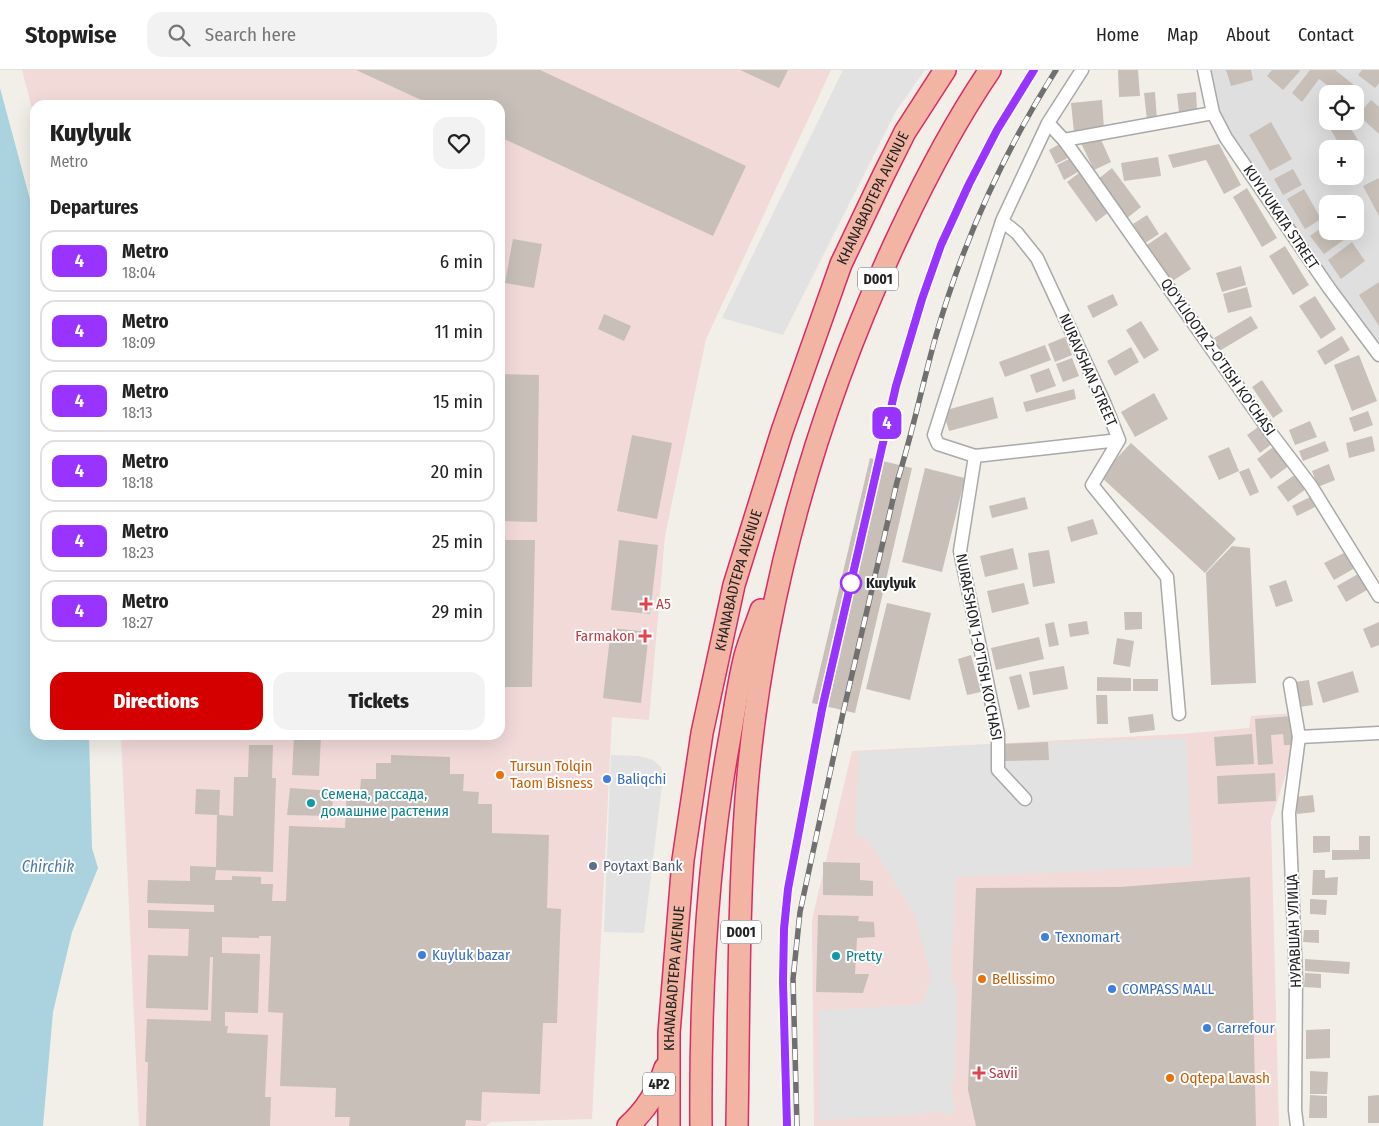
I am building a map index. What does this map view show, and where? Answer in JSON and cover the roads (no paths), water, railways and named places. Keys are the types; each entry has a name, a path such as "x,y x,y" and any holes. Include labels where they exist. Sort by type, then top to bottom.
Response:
{"highway":[{"name":"KHANABADTEPA AVENUE","path":"669,1126 669,1034 683,860 702,733 734,585 782,431 841,264 905,132 945,70"},
{"name":"D001","path":"737,1126 742,856 746,797 764,653 783,564 799,504 834,394 883,268 930,172 966,107 990,70"},
{"path":"701,1126 702,1032 707,931 714,848 726,757 745,656 799,504"},
{"name":"4P2","path":"628,1126 648,1104 662,1078 665,1069 669,1034"}],"street":[{"path":"1082,70 1048,123 1002,221 934,435 938,444 975,456 1119,440"},
{"name":"KUYLYUKATA STREET","path":"1204,70 1212,113 1226,138 1329,288 1379,355"},
{"path":"1064,140 1212,113"},
{"name":"QO'YLIQOTA 2-O'TISH KO'CHASI","path":"1048,123 1064,140 1270,432 1311,486 1379,596"},
{"name":"NURAVSHAN STREET","path":"1002,221 1017,233 1037,258 1104,402 1119,440 1092,485 1167,577 1179,714"},
{"name":"NURAFSHON 1-O'TISH KO'CHASI","path":"975,456 960,551 998,734 998,770 1025,799"},
{"name":"НУРАВШАН УЛИЦА","path":"1290,684 1299,737 1289,813 1296,978 1295,1110 1297,1126"},
{"path":"1299,737 1379,733"}],"water":[{"name":"Chirchik","path":"0,88 30,199 30,740 89,740 92,848 98,868 72,932 53,1012 43,1126 0,1126"}],"railway":[{"path":"787,1126 783,981 784,929 788,889 822,709 896,386 922,299 941,245 969,183 997,130 1034,70"},
{"path":"797,1126 793,979 800,912 843,713 897,482 935,339 971,234 1019,134 1056,70"}],"metro line":[{"name":"4","path":"787,1126 783,982 784,929 788,889 822,709 896,386 922,299 941,245 969,184 997,130 1034,70"}],"place":[{"name":"Kuylyuk","path":"851,583"},
{"name":"A5","path":"646,604"},
{"name":"Farmakon","path":"645,636"},
{"name":"Tursun Tolqin Taom Bisness","path":"500,775"},
{"name":"Baliqchi","path":"607,779"},
{"name":"Семена, рассада, домашние растения","path":"311,803"},
{"name":"Poytaxt Bank","path":"593,866"},
{"name":"Texnomart","path":"1045,937"},
{"name":"Kuyluk bazar","path":"422,955"},
{"name":"Pretty","path":"836,956"},
{"name":"Bellissimo","path":"982,979"},
{"name":"COMPASS MALL","path":"1112,989"},
{"name":"Carrefour","path":"1207,1028"},
{"name":"Savii","path":"979,1073"},
{"name":"Oqtepa Lavash","path":"1170,1078"}]}
